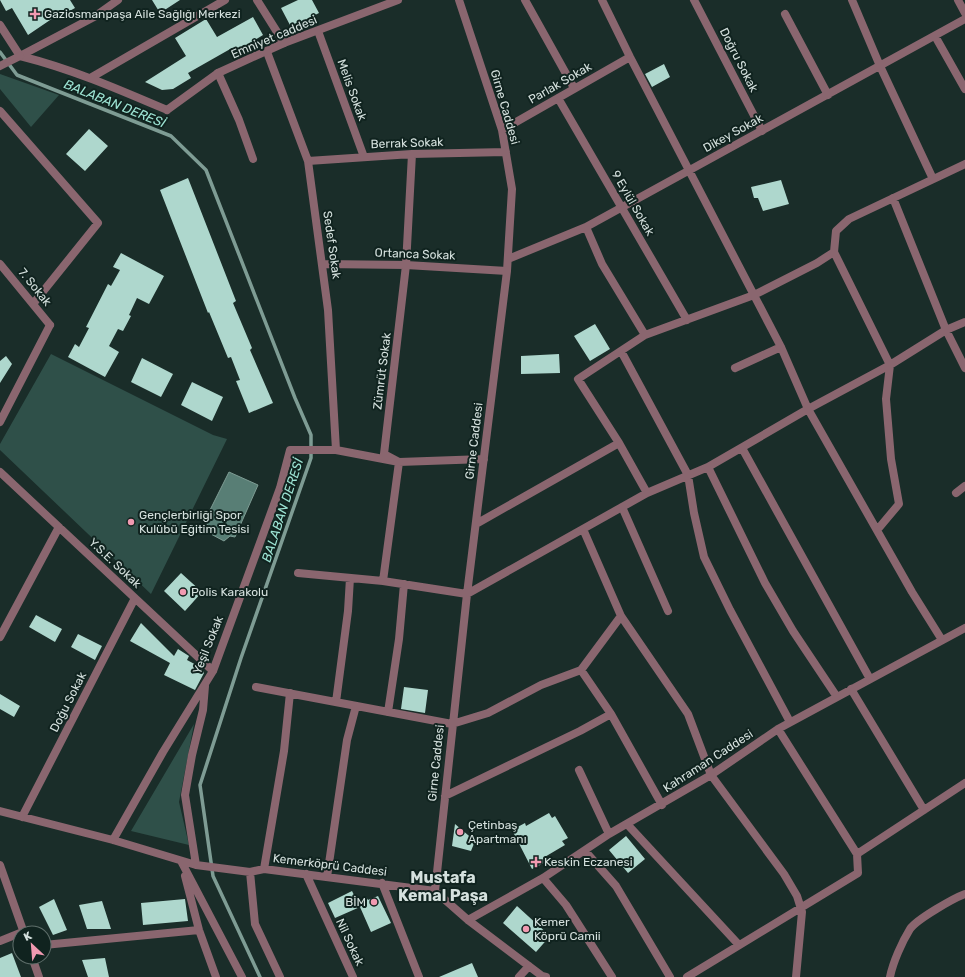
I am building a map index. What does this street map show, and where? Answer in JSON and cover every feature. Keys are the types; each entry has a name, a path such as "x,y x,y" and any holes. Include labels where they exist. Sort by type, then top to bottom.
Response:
{"street":[{"path":"0,66 94,17 118,0"},
{"path":"0,25 20,56 57,65 92,77 225,0"},
{"path":"257,0 284,43"},
{"name":"Emniyet caddesi","path":"92,77 167,110 218,73 284,43 318,31 378,3 398,0"},
{"name":"Girne Caddesi","path":"435,891 467,594 507,271 512,189 502,130 459,0"},
{"path":"525,0 574,88"},
{"path":"602,0 630,57 781,347 808,409 878,529 912,592 942,640"},
{"name":"Doğru Sokak","path":"694,0 762,131"},
{"path":"852,0 880,66 933,179"},
{"path":"958,0 965,13"},
{"path":"785,14 828,95"},
{"name":"Dikey Sokak","path":"508,259 586,227 965,20"},
{"name":"Melis Sokak","path":"318,31 364,157"},
{"path":"935,36 965,89"},
{"name":"Sedef Sokak","path":"267,52 308,161 328,310 336,450"},
{"name":"Parlak Sokak","path":"502,130 630,57"},
{"path":"218,73 239,120 253,159"},
{"name":"9 Eylül Sokak","path":"558,98 687,320"},
{"path":"0,111 98,223 33,304"},
{"name":"Berrak Sokak","path":"308,161 412,154 506,152"},
{"name":"Zümrüt Sokak","path":"399,462 384,454 406,265 412,154"},
{"path":"878,529 899,504 891,459 886,399 890,365 834,252 836,231 849,219 933,179 964,167"},
{"path":"893,198 946,330 965,368"},
{"path":"586,227 602,264 645,335"},
{"path":"647,493 619,443 578,379 645,335 754,295 817,263 834,252"},
{"name":"7. Sokak","path":"0,264 50,325 0,422"},
{"name":"Ortanca Sokak","path":"322,264 406,265 507,271"},
{"path":"298,573 383,581 467,594 647,493 688,474 708,468 808,409 890,365 946,330 965,322"},
{"path":"735,368 781,347"},
{"path":"620,351 688,474 694,513 704,557 730,610 790,722"},
{"path":"476,524 619,443"},
{"path":"742,448 870,679"},
{"name":"Yeşil Sokak","path":"113,840 163,752 213,671 280,488 290,450 336,450"},
{"path":"336,450 399,462 484,459"},
{"path":"383,581 399,462"},
{"path":"708,468 765,583 793,631 837,697"},
{"name":"Y.S.E. Sokak","path":"0,472 213,671"},
{"path":"956,493 965,486"},
{"path":"622,507 668,611"},
{"path":"0,637 59,527"},
{"path":"583,529 621,616 688,714 711,775 784,874 798,896 802,912 796,977"},
{"path":"336,702 348,611 350,578"},
{"path":"388,712 399,638 404,584"},
{"name":"Doğu Sokak","path":"22,816 135,598"},
{"path":"256,687 452,724 488,713 540,685 581,670 621,616"},
{"name":"Kahraman Caddesi","path":"468,920 543,878 586,851 609,834 662,805 711,775 778,729 965,628"},
{"path":"581,670 611,714 662,805"},
{"path":"0,811 113,840 181,861 200,865 185,795 192,755 204,710 205,684"},
{"path":"850,689 924,810"},
{"path":"264,869 284,750 290,693"},
{"path":"327,877 347,740 356,706"},
{"path":"445,796 580,731 611,714"},
{"path":"687,977 800,906 858,872 857,854 778,729"},
{"path":"579,770 609,834"},
{"path":"857,854 965,783"},
{"path":"627,824 739,944"},
{"path":"586,851 616,886 670,977"},
{"path":"181,861 199,930 216,977"},
{"path":"181,861 242,977"},
{"path":"0,865 19,925"},
{"name":"Kemerköprü Caddesi","path":"200,865 250,872 264,869 435,891"},
{"path":"250,872 255,924 280,977"},
{"name":"Nil Sokak","path":"306,874 353,977"},
{"path":"543,878 566,906 612,977"},
{"path":"382,884 419,977"},
{"path":"435,891 468,920 528,966 542,976 546,977"},
{"path":"890,977 892,968 911,928 953,898 965,894"},
{"path":"52,944 199,930"},
{"path":"0,941 12,937"},
{"path":"35,965 39,977"},
{"path":"519,977 528,966"}],"shaded area":[{"path":"0,74 59,95 31,127 0,89"},
{"name":"Gençlerbirliği Spor Kulübü Eğitim Tesisi","path":"51,354 213,435 227,439 151,594 0,450 0,444"},
{"path":"229,472 258,485 235,537 230,536 224,541 209,533 208,525 204,522"},
{"path":"194,724 179,802 189,845 131,831"}],"building":[{"path":"0,0 70,0 75,8 57,18 56,16 28,35 12,8 6,11"},
{"path":"152,0 180,0 160,13"},
{"path":"298,0 312,0 319,13 291,27 281,8"},
{"path":"253,17 263,35 235,52 232,48 188,73 191,78 173,89 162,90 145,82 186,56 175,38 206,19 217,37"},
{"path":"664,64 670,77 652,87 645,74"},
{"path":"89,129 108,146 85,171 66,154"},
{"path":"188,178 236,301 233,303 252,348 250,350 273,403 249,413 236,381 240,380 231,357 228,358 209,312 208,313 160,190"},
{"path":"781,180 789,204 763,211 758,198 754,198 751,187"},
{"path":"121,253 164,276 149,304 137,298 129,315 131,316 123,331 118,329 109,346 119,352 105,377 68,357 75,344 79,347 89,328 86,327 108,284 111,286 120,270 113,267"},
{"path":"595,324 610,349 590,361 574,336"},
{"path":"559,354 560,373 521,374 521,356"},
{"path":"6,356 12,364 0,383 0,361"},
{"path":"142,358 173,374 161,397 131,382"},
{"path":"192,382 223,397 212,421 181,405"},
{"name":"Polis Karakolu","path":"181,573 202,592 185,611 164,591"},
{"path":"36,615 62,629 55,642 29,627"},
{"path":"141,623 174,656 178,649 189,656 187,660 202,668 204,673 195,690 164,675 170,663 130,641"},
{"path":"78,634 102,646 95,660 71,647"},
{"path":"404,687 428,690 425,713 401,709"},
{"path":"0,694 20,706 14,717 0,709"},
{"path":"549,813 552,818 555,816 568,838 562,841 565,845 543,858 546,862 532,869 512,830 525,823 526,826"},
{"name":"Çetinbaş Apartmanı","path":"455,824 475,841 471,851 452,846"},
{"path":"626,836 645,859 628,873 609,850"},
{"path":"352,891 357,901 366,897 368,900 378,896 391,923 371,932 360,907 335,918 328,903"},
{"path":"54,899 67,930 53,935 52,925 48,925 39,907"},
{"path":"185,899 188,921 143,925 141,903"},
{"path":"102,901 111,929 87,929 79,905"},
{"name":"Kemer Köprü Camii","path":"517,906 550,936 536,952 503,923"},
{"path":"12,953 12,965 16,965 21,977 0,977 0,958"},
{"path":"105,958 109,977 88,977 82,960"},
{"path":"472,963 478,977 439,977"}],"waterway":[{"name":"BALABAN DERESİ","path":"0,52 17,75 171,136 206,170 295,398 311,435 311,458 241,658 200,785 213,876 260,977"}],"place":[{"name":"Gaziosmanpaşa Aile Sağlığı Merkezi","path":"35,14"},
{"name":"Gençlerbirliği Spor Kulübü Eğitim Tesisi","path":"131,522"},
{"name":"Polis Karakolu","path":"183,592"},
{"name":"Çetinbaş Apartmanı","path":"460,832"},
{"name":"Keskin Eczanesi","path":"536,862"},
{"name":"BİM","path":"374,902"},
{"name":"Kemer Köprü Camii","path":"526,929"}],"district":[{"name":"Mustafa Kemal Paşa","path":"443,886"}]}
